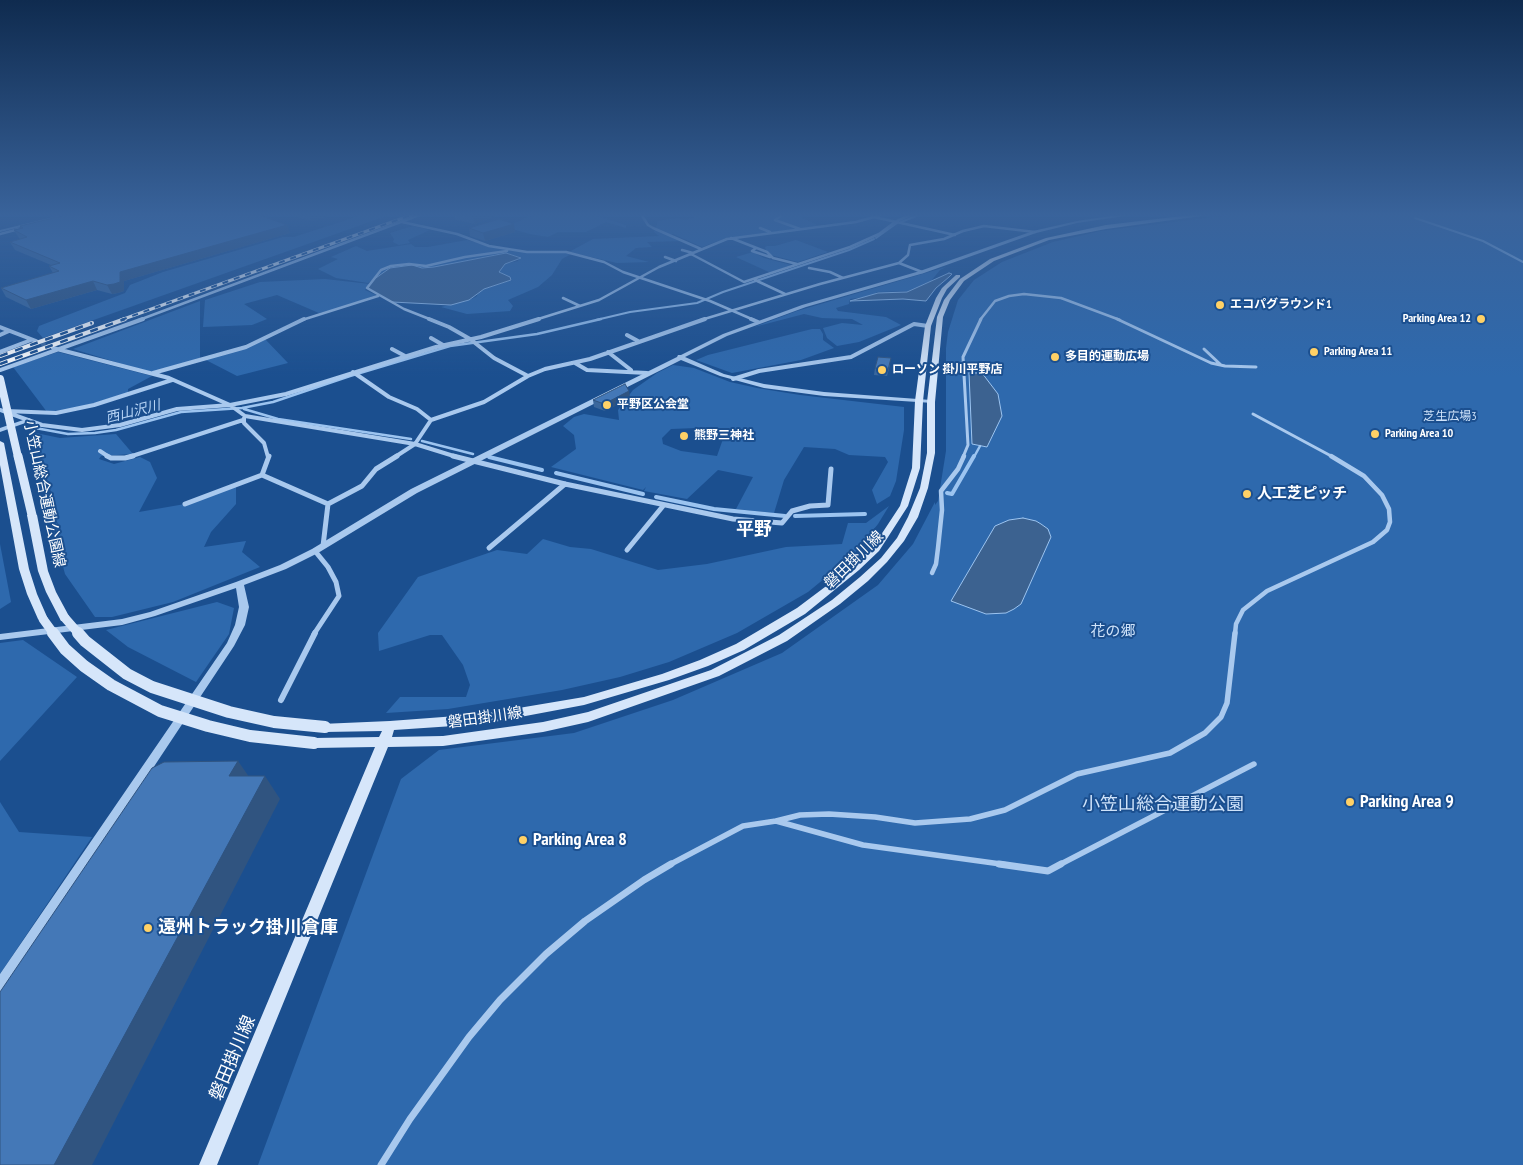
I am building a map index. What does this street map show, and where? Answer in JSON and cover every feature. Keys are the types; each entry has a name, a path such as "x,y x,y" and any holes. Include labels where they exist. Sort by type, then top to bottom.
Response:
{"main road":[{"name":"磐田掛川線","path":"208,1165 390,726 482,718 533,711 616,693 704,663 740,647 801,611 840,581 876,549 904,506 916,468 919,401 928,326 945,288 969,268"},
{"name":"磐田掛川線","path":"384,743 443,741 494,735 588,717 672,690 715,672 783,638 836,602 884,560 901,538 913,517 927,476 931,453 931,402 934,353 940,317 954,289 978,268"},
{"name":"小笠山総合運動公園線","path":"0,379 32,515 43,571 51,592 65,618 84,641 127,674 152,687 229,712 274,722 325,727 390,726"},
{"path":"0,444 13,521 32,594 43,619 65,649 84,666 111,685 160,711 208,726 250,736 314,742 384,743"}],"street":[{"path":"0,370 60,350 278,268"},
{"path":"385,268 381,270 367,288 368,290 411,312 449,327 500,362 528,376"},
{"path":"616,268 703,298 758,322"},
{"path":"0,411 42,425 82,430 120,425 177,409 231,406 286,394 444,345 472,342 613,294 639,277 659,268"},
{"path":"719,268 744,282 755,280 786,268"},
{"path":"811,268 830,272 843,278"},
{"path":"328,504 362,486 376,469 415,444 431,420 484,402 528,376 545,369 575,363 733,310 879,268"},
{"path":"913,268 922,272"},
{"path":"0,637 122,622 178,606 283,567 319,549 414,491 470,461 680,356 758,322 804,306 932,268"},
{"path":"640,271 648,273"},
{"path":"755,280 786,294"},
{"path":"932,573 936,564 941,525 941,491 958,470 968,445 963,357 981,318 995,301 1009,296 1031,294 1054,296 1074,301 1133,325 1177,348 1222,366 1256,366"},
{"path":"766,295 773,298"},
{"path":"152,373 246,347 308,317 378,296"},
{"path":"562,298 580,306"},
{"path":"734,379 759,371 851,356 914,324 928,326"},
{"path":"492,326 499,332"},
{"path":"0,327 33,341 0,352"},
{"path":"0,334 9,331"},
{"path":"627,335 638,341"},
{"path":"431,338 444,345"},
{"path":"53,348 152,373 173,380 231,406 244,418 244,423 264,443 269,455 262,475"},
{"path":"392,349 405,356"},
{"path":"1204,349 1222,366"},
{"path":"608,352 627,369 647,373"},
{"path":"680,356 700,367 734,379 793,391 931,402"},
{"path":"575,363 587,370 634,371"},
{"path":"354,372 388,397 417,409 431,420"},
{"path":"0,411 56,414 94,405 173,380"},
{"path":"381,1165 410,1119 469,1037 500,1000 546,954 592,916 644,880 680,859 743,826 800,815 829,814 875,817 915,823 970,819 1005,810 1078,774 1170,753 1205,733 1221,717 1227,703 1236,624 1243,610 1267,591 1373,542 1387,530 1390,522 1389,508 1382,495 1364,476 1337,459 1253,414"},
{"path":"100,451 111,458 125,458 244,418 415,444 470,461 663,506 733,519 782,523 792,512 810,506 828,505 831,470"},
{"path":"0,430 29,420"},
{"path":"185,504 262,475 328,504"},
{"path":"489,548 564,484"},
{"path":"281,700 309,643 339,596 336,582 319,549 328,504"},
{"path":"627,550 663,506"},
{"path":"0,986 231,644 240,625 244,607 239,584"},
{"path":"776,821 863,844 1048,871 1254,764"}],"green space":[{"path":"175,268 239,268 43,338 37,331 39,326 125,293 130,285"},
{"path":"389,268 368,283 336,278 318,269"},
{"path":"501,268 556,268 552,275 538,287 508,300 513,306 510,311 467,314 441,307 469,300 476,297 484,289 512,280 510,277 499,272"},
{"path":"761,268 783,268 771,273"},
{"path":"943,268 931,281 908,291 877,292 872,296 850,299 849,304 836,308 838,311 886,317 901,325 859,342 837,346 827,338 823,328 842,323 863,325 852,319 822,318 804,314 754,327 797,311"},
{"name":"小笠山総合運動公園","path":"992,268 1523,268 1523,1165 258,1165 401,779 439,750 574,733 673,700 782,653 878,585 913,544 935,502 935,505 938,501 946,451 946,348 948,332 958,300 974,280"},
{"path":"325,279 370,284 365,290 376,295 342,308 319,313 277,295 244,304 267,319 252,325 203,327 205,300 260,282"},
{"path":"200,301 200,360 155,374 73,349"},
{"path":"812,329 820,329 823,334 823,340 834,348 801,360 732,373 696,360 708,355"},
{"path":"264,338 288,363 237,376 204,359 246,347"},
{"path":"58,352 152,376 128,389 128,393 76,408 47,412 13,367"},
{"path":"673,365 694,368 730,382 757,388 904,407 904,430 896,481 890,496 877,504 872,490 888,462 885,457 849,455 835,449 804,447 784,480 774,513 736,509 753,477 718,470 687,499 644,491 646,487 643,490 551,467 576,449 574,435 563,426 574,417 584,414 619,420 618,410 633,390 657,373","holes":["696,428 723,439 717,456 681,451 663,444 662,438 671,429"]},
{"path":"31,432 60,438 116,434 133,454 101,456 99,459 114,464 140,457 150,462 157,478 139,512 185,504 236,486 236,504 211,532 204,547 246,541 242,552 260,567 173,602 112,617 95,617 65,574 50,517 60,526 54,518 52,495"},
{"path":"889,506 878,524 853,555 808,592 737,633 669,662 620,677 562,690 448,709 386,713 400,697 466,697 470,685 463,665 442,635 430,635 379,651 378,633 418,577 497,550 527,554 543,539 570,547 591,549 658,570 707,564 786,547 842,544 848,523 866,523"},
{"path":"0,544 11,602 0,609"},
{"path":"217,602 234,608 229,634 196,682 128,647 106,630"},
{"path":"23,640 77,677 0,761 0,643"},
{"path":"0,802 19,832 92,837 0,974"}],"shaded area":[{"path":"389,268 502,268 499,272 510,277 511,280 484,289 469,300 451,305 392,302 370,290 368,287 373,280"},
{"path":"949,273 952,274 936,288 926,301 903,299 850,301 878,293 907,292"},
{"path":"969,373 982,373 998,394 1002,416 987,447 972,444"},
{"path":"1023,518 1041,524 1048,529 1051,537 1021,604 1006,613 986,614 951,601 995,526 1009,520"}],"building":[{"path":"54,268 133,268 120,272 120,282 114,284 107,285 93,281 26,300 1,288 59,271"},
{"path":"878,357 891,358 888,370 875,368"},
{"path":"625,384 629,391 604,404 593,400"},
{"name":"遠州トラック掛川倉庫","path":"238,761 229,776 265,776 54,1165 0,1165 0,992 152,768 164,762"}],"waterway":[{"path":"596,320 630,312 697,303 723,292 794,268"},
{"name":"西山沢川","path":"30,427 68,434 95,433 116,430 181,412 242,408 273,402 350,376 450,346 537,334 601,319"},
{"path":"244,409 278,419 411,439"},
{"path":"422,441 473,454"},
{"path":"974,457 980,446"},
{"path":"947,493 952,494 974,456"},
{"path":"489,457 542,470"},
{"path":"556,473 643,494"},
{"path":"656,497 714,509 785,516"},
{"path":"795,516 865,514"}],"tunnel":[{"path":"36,341 53,348"}],"railway":[{"path":"121,320 264,268"},
{"path":"0,364 125,319"},
{"path":"0,356 92,323"}],"place":[{"name":"エコパグラウンド1","path":"1220,305"},
{"name":"Parking Area 12","path":"1481,319"},
{"name":"Parking Area 11","path":"1314,352"},
{"name":"多目的運動広場","path":"1055,357"},
{"name":"ローソン 掛川平野店","path":"882,370"},
{"name":"平野区公会堂","path":"607,405"},
{"name":"Parking Area 10","path":"1375,434"},
{"name":"熊野三神社","path":"684,436"},
{"name":"人工芝ピッチ","path":"1247,494"},
{"name":"Parking Area 9","path":"1350,802"},
{"name":"Parking Area 8","path":"523,840"},
{"name":"遠州トラック掛川倉庫","path":"148,928"}],"district":[{"name":"平野","path":"754,530"}],"park label":[{"name":"芝生広場3","path":"1450,417"},
{"name":"花の郷","path":"1113,632"}]}
